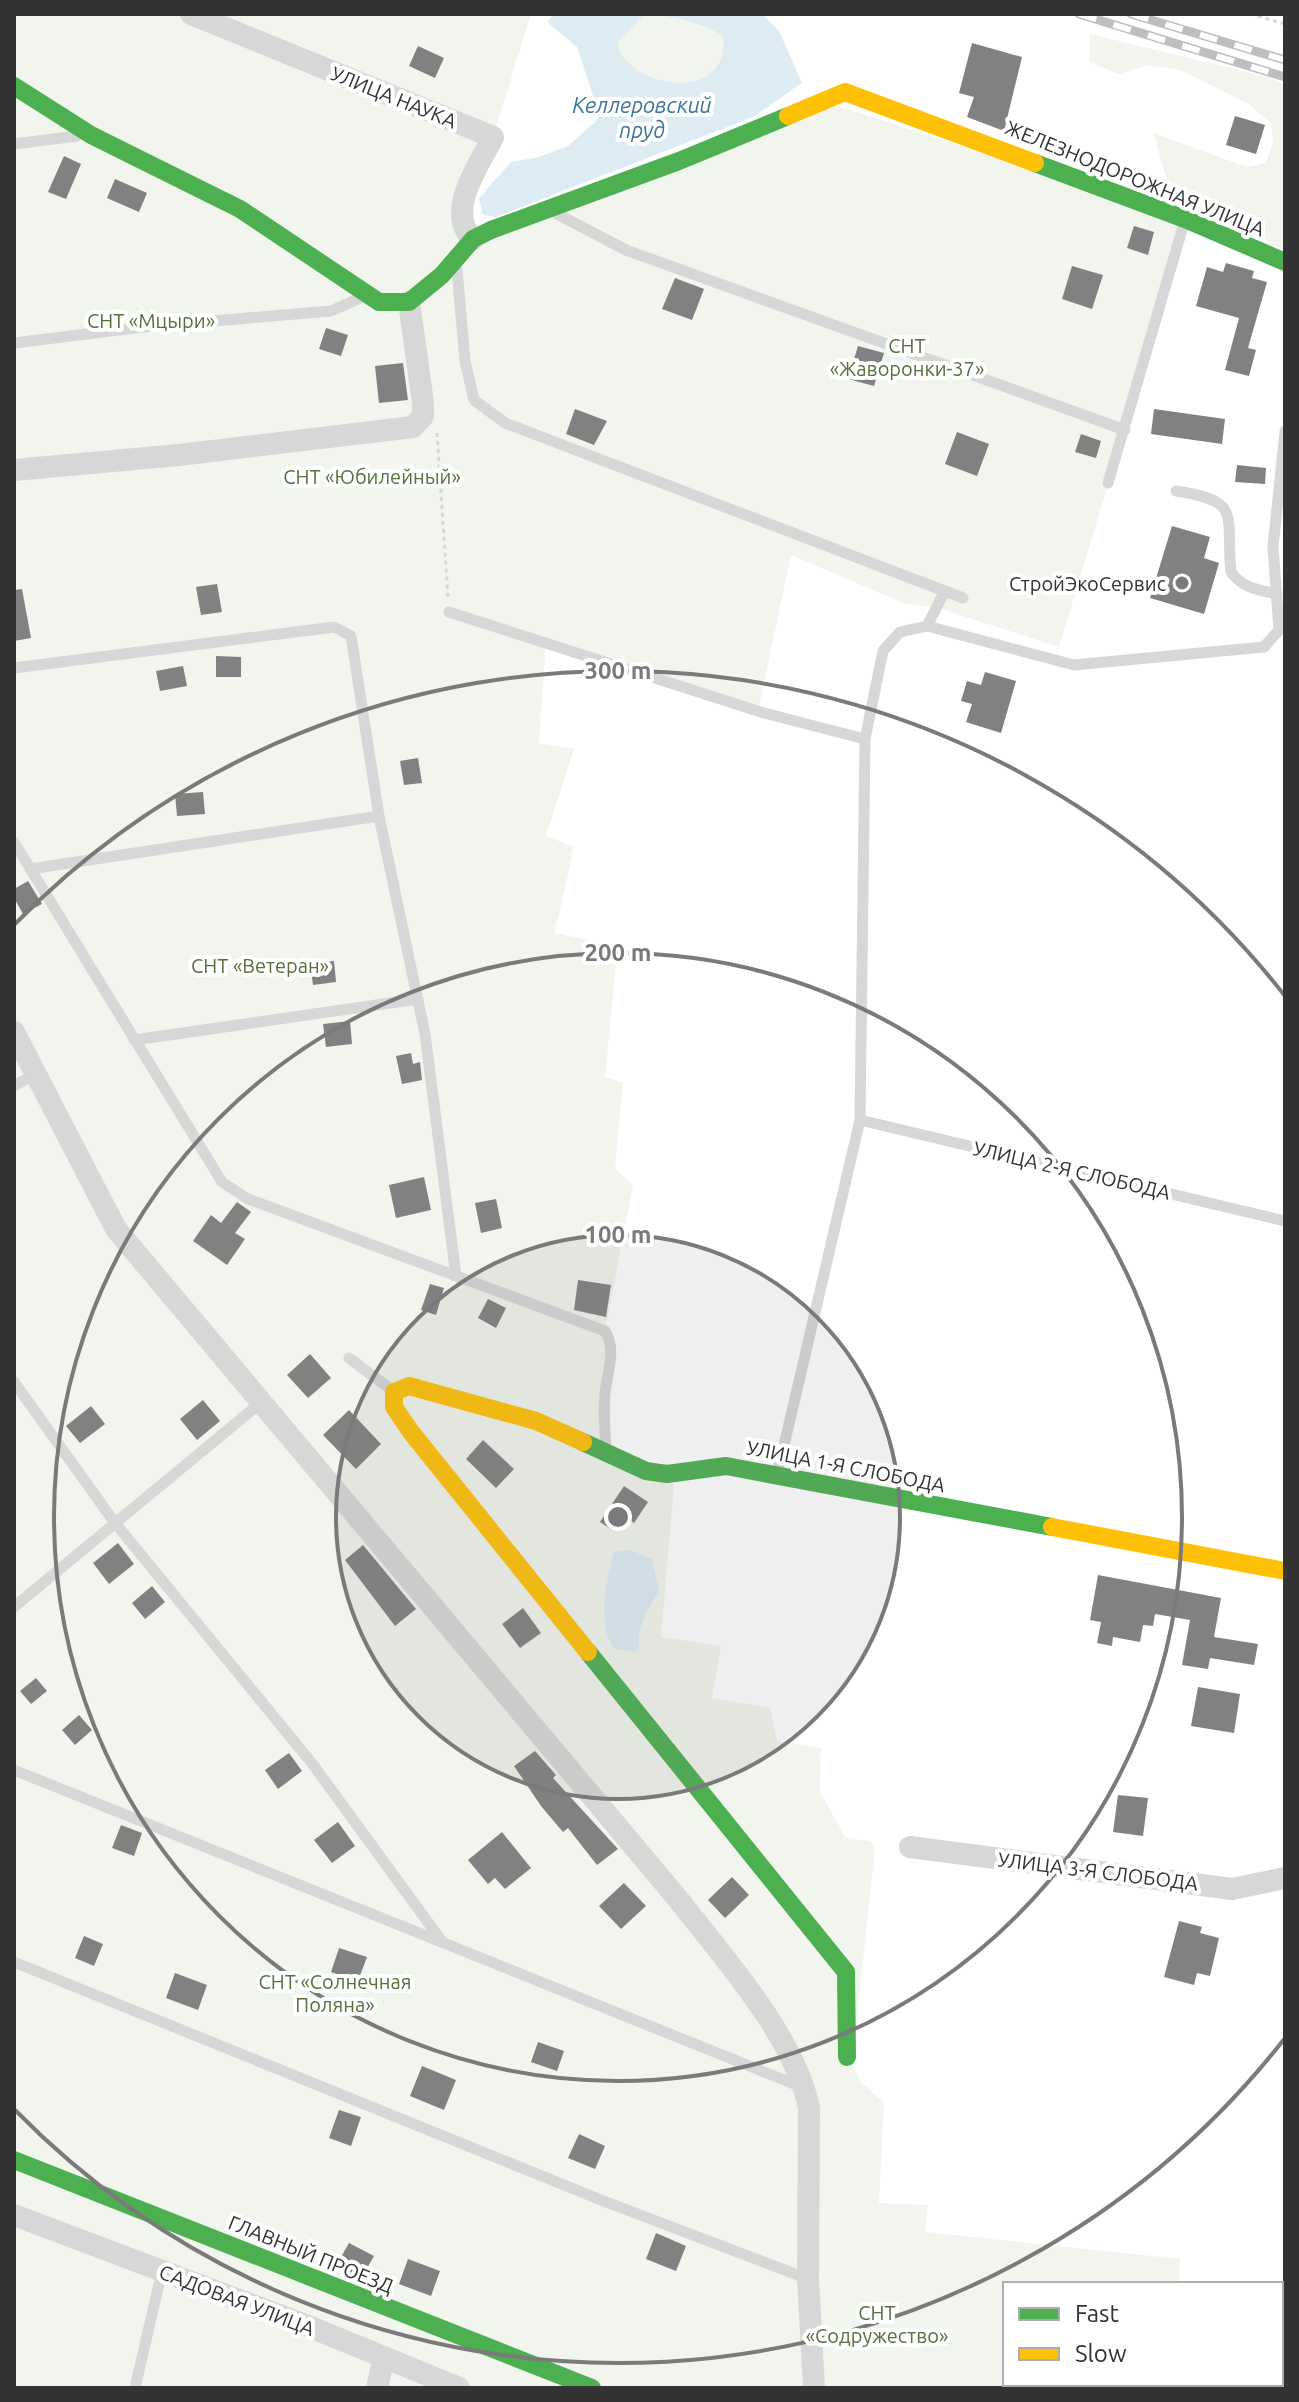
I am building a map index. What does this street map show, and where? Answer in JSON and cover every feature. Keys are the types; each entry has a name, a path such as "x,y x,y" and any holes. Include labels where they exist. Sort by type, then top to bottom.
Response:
{"street":[{"name":"УЛИЦА НАУКА","path":"191,14 493,137 466,191 461,215 473,239"},
{"path":"14,86 91,135 240,209 365,296 391,304 409,302 442,275 473,239"},
{"name":"ЖЕЛЕЗНОДОРОЖНАЯ УЛИЦА","path":"473,239 679,161 845,92 968,135 1185,219 1285,262"},
{"path":"14,470 406,428 420,422 423,416 409,302"},
{"path":"14,1032 38,1073 116,1229 259,1404 678,1899 729,1964 777,2035 805,2089 809,2108 808,2279 814,2388"},
{"path":"401,1389 394,1407 411,1432 846,1972 847,2057"},
{"name":"УЛИЦА 1-Я СЛОБОДА","path":"401,1389 536,1421 646,1471 667,1474 726,1466 1285,1571"},
{"name":"УЛИЦА 3-Я СЛОБОДА","path":"910,1847 1232,1889 1285,1878"},
{"name":"ГЛАВНЫЙ ПРОЕЗД","path":"14,2160 592,2388"},
{"name":"САДОВАЯ УЛИЦА","path":"14,2215 459,2388"},
{"path":"377,2388 384,2357"}],"lane":[{"path":"14,144 91,135"},
{"path":"550,210 626,250 1125,430"},
{"path":"1108,483 1185,219"},
{"path":"456,256 465,361 474,400 505,423 963,598"},
{"path":"14,343 143,327 331,311 365,296"},
{"path":"777,1476 860,1120 865,739 883,651 900,632 927,626 1074,665 1264,647 1279,630 1282,619 1273,547 1285,431"},
{"path":"1176,491 1221,502 1228,511 1231,572 1250,589 1277,594"},
{"path":"927,626 945,591"},
{"path":"449,612 764,713 865,739"},
{"path":"14,668 343,629 351,636 379,816 425,1034 456,1276"},
{"path":"30,869 379,816"},
{"path":"14,842 222,1182 232,1192 605,1331 610,1339 611,1354 605,1393 606,1451"},
{"path":"134,1040 418,999"},
{"path":"14,1086 38,1073"},
{"name":"УЛИЦА 2-Я СЛОБОДА","path":"860,1120 1285,1221"},
{"path":"349,1358 401,1389"},
{"path":"14,1382 115,1523 311,1762 443,1942"},
{"path":"14,1607 259,1404"},
{"path":"14,1770 805,2089"},
{"path":"14,1962 586,2194 808,2279"},
{"path":"135,2388 162,2271"}],"path":[{"path":"1250,14 1285,24"},
{"path":"423,416 437,430 449,612"}],"green space":[{"path":"14,14 531,14 493,137 466,191 468,235 820,100 1185,219 1158,320 1059,647 938,608 906,604 791,555 758,711 546,644 539,743 574,749 546,836 574,847 555,933 618,946 605,1077 623,1083 615,1169 633,1185 605,1331 610,1339 606,1451 674,1484 661,1637 721,1646 712,1698 770,1708 777,1741 821,1748 820,1792 846,1838 871,1841 875,1850 852,2062 860,2081 884,2103 879,2203 928,2205 925,2232 1180,2259 1179,2282 1003,2282 1003,2386 1283,2386 1283,2318 1285,2388 14,2388"},
{"path":"645,14 685,20 723,36 721,58 711,72 696,80 677,83 639,71 624,59 616,43"},
{"path":"1090,34 1271,78 1285,86 1285,250 1171,194 1153,133 1247,167 1266,163 1273,142 1271,123 1249,104 1180,70 1148,65 1119,74 1089,62"}],"water":[{"name":"Келлеровский пруд","path":"554,14 645,14 762,14 779,31 802,83 753,117 496,217 483,215 479,198 511,162 539,157 568,146 600,117 577,47 547,22","holes":["645,14 695,23 723,36 721,58 711,72 696,80 677,83 639,71 625,59 617,43"]},
{"path":"631,1550 652,1559 659,1591 644,1618 639,1648 635,1652 614,1649 604,1615 614,1552"}],"building":[{"path":"972,43 1022,57 1004,131 967,117 974,97 959,93"},
{"path":"418,46 444,58 435,78 409,66"},
{"path":"1235,116 1265,125 1256,154 1226,145"},
{"path":"1018,125 1033,129 1029,141 1015,135"},
{"path":"64,156 81,164 66,199 48,192"},
{"path":"115,179 147,193 139,212 107,198"},
{"path":"1134,226 1154,232 1148,255 1127,248"},
{"path":"1226,263 1254,271 1252,278 1267,282 1248,348 1256,350 1249,376 1225,370 1239,318 1196,306 1207,267 1223,272"},
{"path":"1072,266 1103,275 1092,309 1062,299"},
{"path":"675,278 704,289 692,320 662,309"},
{"path":"326,328 348,335 341,356 319,349"},
{"path":"858,346 884,353 874,386 848,379"},
{"path":"403,363 408,400 379,403 375,366"},
{"path":"575,409 607,421 594,445 566,434"},
{"path":"1154,409 1225,419 1222,444 1151,434"},
{"path":"957,432 989,444 977,476 945,464"},
{"path":"1081,434 1101,441 1096,458 1075,452"},
{"path":"1237,465 1266,468 1265,484 1235,482"},
{"path":"1172,526 1210,537 1204,558 1219,563 1204,614 1150,598"},
{"path":"217,584 222,612 201,615 196,587"},
{"path":"22,589 31,638 14,641 14,590"},
{"path":"216,656 241,657 241,677 216,677"},
{"path":"183,666 187,686 160,691 156,671"},
{"path":"985,672 1016,681 1001,733 966,722 972,704 961,701 967,681 981,685"},
{"path":"418,758 422,783 404,785 400,761"},
{"path":"203,792 205,814 177,816 175,794"},
{"path":"28,881 42,904 23,914 14,898 14,889"},
{"path":"334,961 336,982 313,985 310,963"},
{"path":"350,1021 352,1044 326,1047 323,1024"},
{"path":"411,1053 413,1064 420,1062 422,1080 402,1084 396,1056"},
{"path":"424,1177 431,1210 396,1218 389,1185"},
{"path":"496,1199 502,1228 481,1233 475,1203"},
{"path":"237,1202 251,1212 235,1233 245,1239 227,1265 193,1241 211,1215 221,1223"},
{"path":"578,1280 611,1285 606,1317 574,1310"},
{"path":"430,1284 444,1288 436,1315 421,1310"},
{"path":"488,1299 506,1308 496,1328 478,1318"},
{"path":"310,1354 331,1378 308,1398 287,1375"},
{"path":"203,1400 220,1421 197,1440 180,1419"},
{"path":"91,1406 105,1424 80,1443 66,1426"},
{"path":"349,1410 381,1444 356,1469 323,1435"},
{"path":"483,1440 514,1469 496,1488 466,1459"},
{"path":"624,1486 648,1502 634,1523 622,1515 612,1530 600,1522"},
{"path":"118,1543 134,1564 109,1584 93,1563"},
{"path":"363,1545 416,1609 395,1626 345,1560"},
{"path":"1098,1575 1221,1598 1214,1637 1258,1644 1254,1665 1210,1658 1208,1669 1182,1665 1190,1620 1155,1614 1153,1626 1143,1625 1140,1642 1113,1637 1112,1646 1097,1643 1101,1622 1090,1620"},
{"path":"152,1586 165,1602 145,1619 132,1603"},
{"path":"523,1608 541,1633 520,1648 502,1624"},
{"path":"36,1678 47,1691 31,1704 20,1691"},
{"path":"1198,1687 1240,1694 1234,1733 1191,1726"},
{"path":"79,1715 92,1730 75,1745 62,1730"},
{"path":"535,1751 556,1775 553,1778 618,1849 597,1865 568,1828 563,1832 541,1806 514,1766"},
{"path":"289,1753 302,1771 278,1789 265,1770"},
{"path":"1118,1795 1148,1798 1143,1836 1113,1832"},
{"path":"338,1822 355,1846 332,1863 314,1840"},
{"path":"121,1825 142,1833 134,1856 112,1848"},
{"path":"502,1832 531,1868 505,1889 495,1878 488,1884 468,1860"},
{"path":"732,1877 749,1895 725,1918 708,1900"},
{"path":"624,1883 646,1906 621,1929 599,1906"},
{"path":"1179,1921 1202,1927 1200,1933 1219,1938 1210,1976 1197,1973 1194,1985 1164,1977"},
{"path":"84,1936 103,1944 94,1966 75,1958"},
{"path":"339,1948 367,1957 358,1981 331,1972"},
{"path":"175,1973 207,1985 198,2010 166,1998"},
{"path":"538,2042 564,2051 557,2071 531,2062"},
{"path":"422,2066 456,2080 444,2110 410,2096"},
{"path":"339,2110 361,2117 351,2146 329,2138"},
{"path":"579,2134 605,2146 595,2169 568,2158"},
{"path":"656,2233 686,2246 676,2271 646,2259"},
{"path":"349,2243 374,2256 362,2277 336,2266"},
{"path":"408,2259 440,2271 431,2296 399,2284"}],"railway":[{"path":"1079,14 1285,77"},
{"path":"1131,14 1285,60"}],"traffic: fast":[{"path":"14,86 91,135 240,209 379,302 409,302 442,275 473,239 491,230 679,161 788,116"},
{"path":"1035,163 1185,219 1285,262"},
{"path":"583,1442 646,1471 667,1474 726,1466 1052,1527"},
{"path":"588,1652 846,1972 847,2057"},
{"path":"14,2160 592,2388"}],"traffic: slow":[{"path":"788,116 845,92 1035,163"},
{"path":"583,1442 536,1421 409,1386 394,1392 394,1407 411,1432 588,1652"},
{"path":"1052,1527 1285,1571"}],"place":[{"name":"СтройЭкоСервис","path":"1182,583"}],"park label":[{"name":"СНТ «Мцыри»","path":"151,320"},
{"name":"СНТ «Жаворонки-37»","path":"907,356"},
{"name":"СНТ «Юбилейный»","path":"372,476"},
{"name":"СНТ «Ветеран»","path":"260,965"},
{"name":"СНТ «Солнечная Поляна»","path":"335,1992"},
{"name":"СНТ «Содружество»","path":"877,2324"}]}
